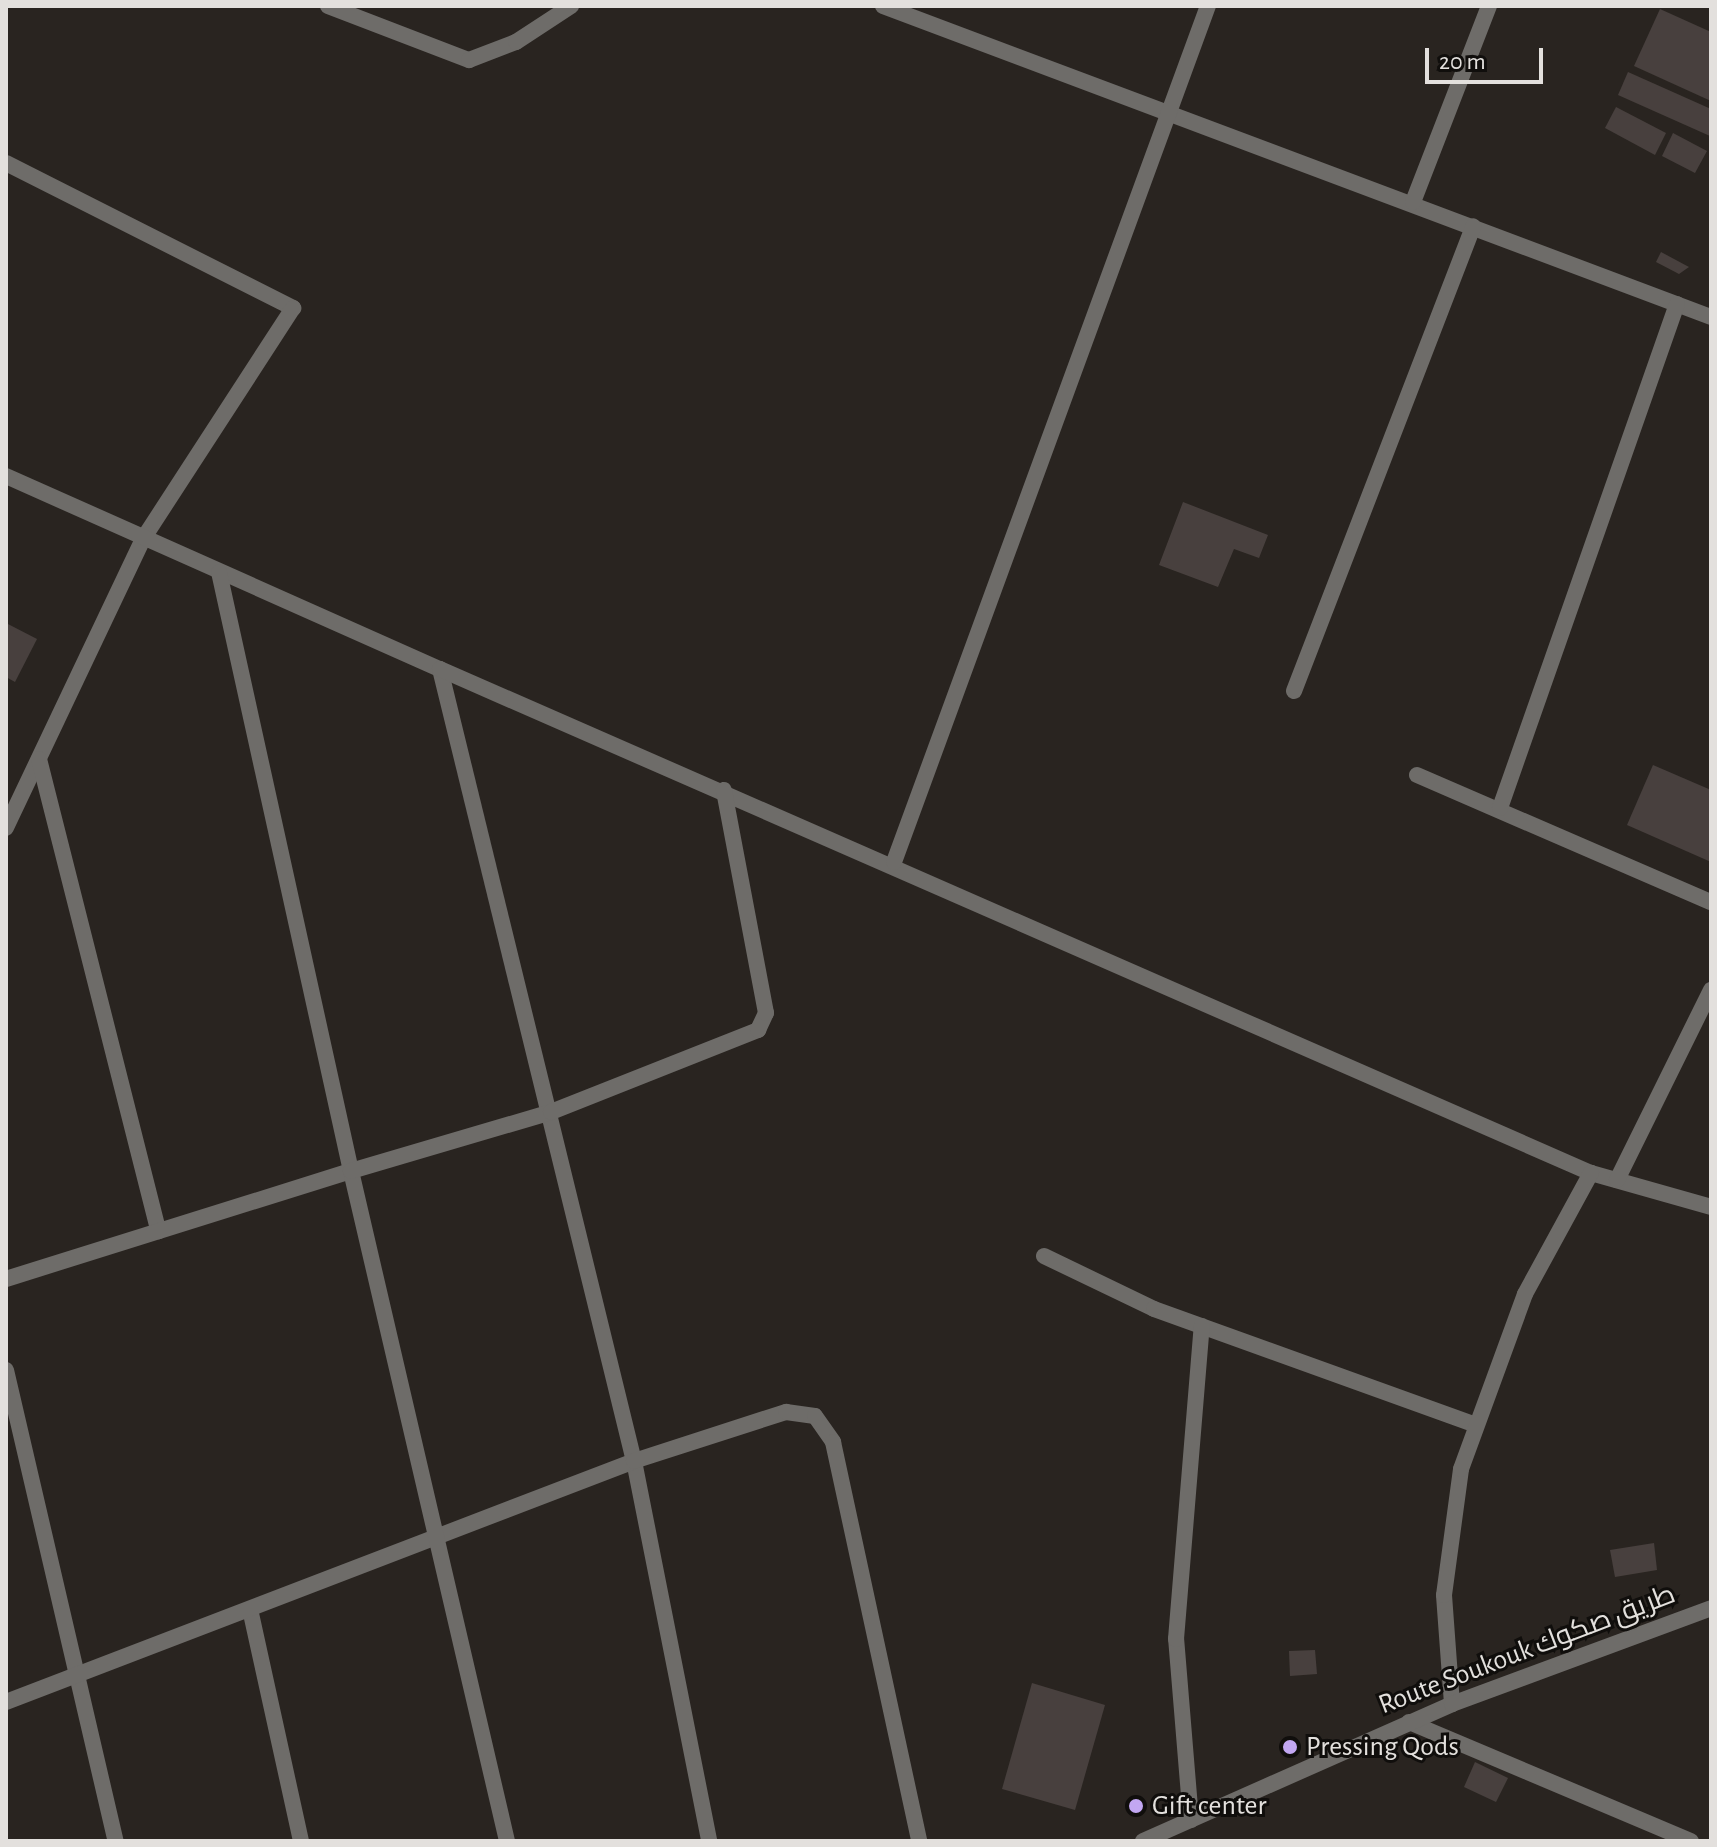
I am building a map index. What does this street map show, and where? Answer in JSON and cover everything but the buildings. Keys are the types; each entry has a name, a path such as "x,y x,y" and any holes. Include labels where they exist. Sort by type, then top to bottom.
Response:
{"street":[{"path":"328,6 469,60 516,42 571,6"},
{"path":"881,6 1166,114 1413,202 1711,317"},
{"path":"894,862 1208,6"},
{"path":"1413,202 1489,6"},
{"path":"6,163 293,308 143,539 7,824"},
{"path":"1294,691 1473,226"},
{"path":"1500,808 1677,304"},
{"path":"6,476 440,669 894,862 1591,1173 1711,1207"},
{"path":"219,572 351,1171 441,1536 507,1841"},
{"path":"440,669 551,1112 634,1461 709,1841"},
{"path":"39,759 158,1231"},
{"path":"1417,775 1500,808 1711,902"},
{"path":"6,1279 551,1112 758,1030 766,1013 724,790"},
{"path":"1617,1180 1711,990"},
{"path":"1452,1704 1446,1554 1474,1424 1525,1294 1591,1173"},
{"path":"1044,1256 1202,1326 1474,1424"},
{"path":"1191,1820 1176,1639 1202,1326"},
{"path":"6,1370 116,1841"},
{"path":"6,1702 634,1461 786,1412 815,1416 833,1442 919,1841"},
{"name":"Route Soukouk طريق صكوك","path":"1143,1841 1452,1704 1711,1608"},
{"path":"250,1609 301,1841"},
{"path":"1409,1722 1691,1841"}],"place":[{"name":"Pressing Qods","path":"1290,1747"},
{"name":"Gift center","path":"1136,1806"}]}
